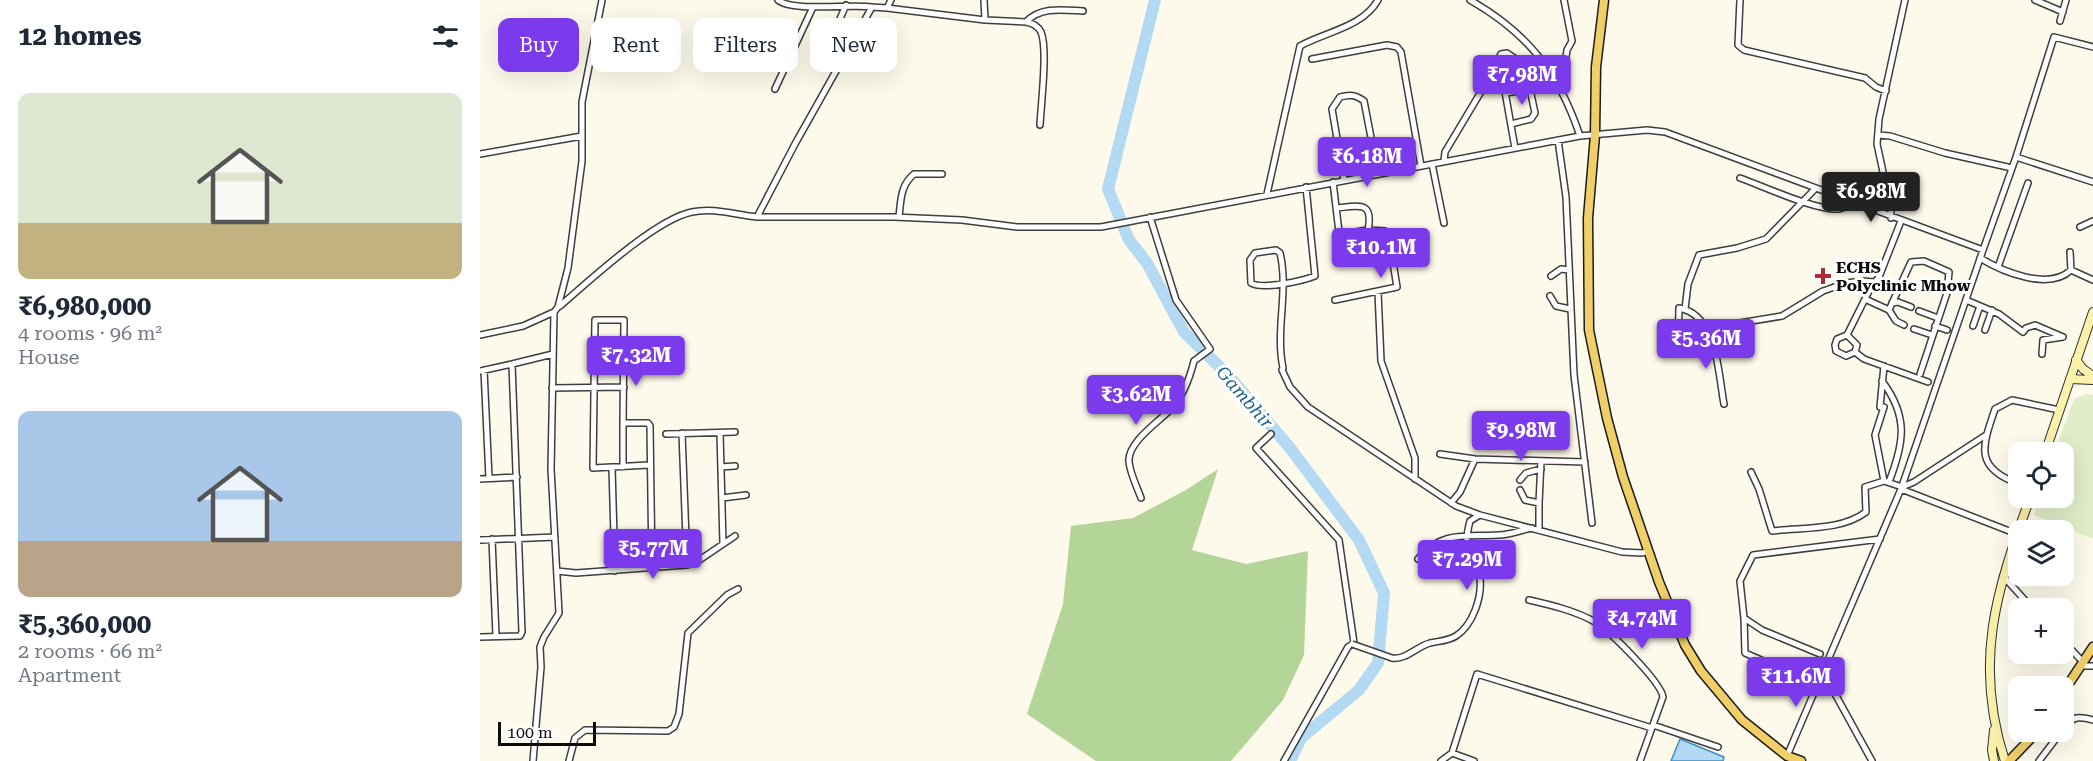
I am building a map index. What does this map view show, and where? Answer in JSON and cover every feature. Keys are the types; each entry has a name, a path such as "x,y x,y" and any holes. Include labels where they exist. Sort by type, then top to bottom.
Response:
{"main road":[{"path":"1604,0 1596,67 1595,135 1588,218 1589,330 1607,418 1623,477 1659,582 1684,645 1701,671 1742,720 1787,758 1801,761"},
{"path":"2074,676 2093,647"},
{"path":"2005,761 2026,742"}],"street":[{"path":"558,307 570,258 582,161 582,102 602,0"},
{"path":"778,0 782,4 813,7 846,5 887,8 1033,24 1042,34 1040,125"},
{"path":"887,8 891,0"},
{"path":"984,0 986,20"},
{"path":"1267,194 1300,46 1354,22 1367,13 1378,0"},
{"path":"1470,0 1497,16 1526,39 1540,56 1557,83 1573,115 1580,136"},
{"path":"1557,83 1563,77 1567,50 1572,41 1564,0"},
{"path":"1740,0 1737,38 1738,45 1744,50 1865,78 1876,87 1886,91"},
{"path":"1891,218 1891,209 1878,156 1878,135 1905,0"},
{"path":"2035,0 2062,12"},
{"path":"2060,21 2066,0"},
{"path":"840,18 846,5"},
{"path":"775,89 813,7"},
{"path":"757,217 872,7"},
{"path":"1026,22 1031,16 1049,10 1083,11"},
{"path":"1787,758 1901,488 2016,157 2054,37 2093,47"},
{"path":"1312,59 1387,45 1397,46 1403,62 1421,166"},
{"path":"1444,161 1445,152 1502,54 1507,53 1516,59"},
{"path":"1488,80 1501,81 1506,93 1515,148"},
{"path":"1506,93 1526,90 1532,94 1535,113 1531,119 1511,124"},
{"path":"1344,180 1332,109 1340,97 1347,95 1364,101 1378,174"},
{"path":"480,335 523,326 554,312 612,262 662,225 690,212 707,210 757,217 899,217 962,220 1027,227 1101,227 1580,136 1647,130 1665,132 1891,218 1983,250"},
{"path":"1878,135 1890,136 1945,153 2012,168"},
{"path":"480,154 582,136"},
{"path":"1558,140 1566,197 1574,375 1592,523"},
{"path":"2016,157 2093,182"},
{"path":"1432,164 1444,223"},
{"path":"899,217 902,189 906,181 914,174 942,174"},
{"path":"1740,177 1803,201 1837,209 1845,208 1851,203"},
{"path":"1333,182 1339,232 1342,234 1368,230 1385,231 1389,238 1397,287 1335,300"},
{"path":"1998,267 2028,183"},
{"path":"1306,187 1315,276 1284,283 1257,286 1251,283 1250,260 1255,253 1276,250 1280,253 1284,283 1279,351 1282,369 1290,387 1308,408 1451,503 1480,515 1623,552 1649,551"},
{"path":"1684,309 1688,284 1699,255 1737,248 1766,239 1815,189"},
{"path":"1336,208 1361,206 1366,208 1370,214 1368,230"},
{"path":"1140,498 1129,463 1130,454 1143,435 1174,406 1191,376 1194,361 1210,349 1176,300 1150,217"},
{"path":"1855,352 1845,356 1836,351 1837,339 1847,335 1875,282 1901,221"},
{"path":"2080,227 2093,221"},
{"path":"2070,252 2071,270"},
{"path":"1980,258 2038,281 2056,279 2071,270"},
{"path":"1889,310 1911,262 1924,261 1949,272 1947,293 1920,374"},
{"path":"1551,276 1561,269 1569,270"},
{"path":"2071,270 2093,280"},
{"path":"1678,338 1700,336 1715,327 1782,316 1823,291 1862,280 1875,282"},
{"path":"1378,292 1381,361 1415,459 1415,479"},
{"path":"1550,296 1556,306 1570,309"},
{"path":"1865,299 1889,310 1896,321 1904,325"},
{"path":"1966,300 1992,310 2023,332 2026,328 2035,325 2063,337 2043,340 2042,354"},
{"path":"1892,303 1898,302 1911,307"},
{"path":"1973,326 1980,306"},
{"path":"1678,346 1679,308 1693,312 1708,331 1724,404"},
{"path":"1985,330 1992,310"},
{"path":"1919,311 1938,318"},
{"path":"533,761 541,667 540,647 559,613 550,469 554,312"},
{"path":"2049,442 2093,312"},
{"path":"623,467 624,320 597,320 595,321 593,465 596,469 612,468 650,465"},
{"path":"1935,326 1947,330"},
{"path":"1914,329 1932,335"},
{"path":"1847,335 1857,345 1855,352"},
{"path":"1855,352 1864,359 1928,382"},
{"path":"489,478 482,371 553,354"},
{"path":"2076,360 2093,378"},
{"path":"480,637 519,636 522,632 512,364"},
{"path":"1884,366 1882,407 1875,435 1887,482"},
{"path":"2070,379 2093,378"},
{"path":"1882,381 1899,410 1903,428 1901,443 1887,482"},
{"path":"552,388 624,387"},
{"path":"2008,479 1989,467 1985,453 1986,435 1995,409 2012,400 2059,410"},
{"path":"623,423 649,424 652,568"},
{"path":"666,434 735,432"},
{"path":"682,433 687,565"},
{"path":"720,433 723,544"},
{"path":"1271,435 1256,448 1339,540 1354,643 1348,647 1284,761"},
{"path":"1901,488 1986,435"},
{"path":"1440,454 1475,459 1585,462"},
{"path":"1451,503 1460,492 1475,459"},
{"path":"1536,528 1541,461"},
{"path":"721,467 735,466"},
{"path":"612,468 615,571"},
{"path":"1520,480 1526,472 1541,469"},
{"path":"1751,472 1759,489 1772,531 1812,528 1856,519 1866,512 1865,487 1887,482 2008,530"},
{"path":"480,479 517,477"},
{"path":"1520,490 1526,500 1539,503"},
{"path":"722,498 746,495"},
{"path":"1353,644 1392,658 1402,658 1429,643 1450,639 1465,628 1470,622 1480,596 1480,580 1468,555 1468,534 1470,521 1474,516 1480,515"},
{"path":"1418,559 1426,549 1453,537 1468,534 1501,535 1536,528"},
{"path":"557,571 576,573 687,565 695,563 735,536"},
{"path":"480,540 555,537"},
{"path":"492,539 496,636"},
{"path":"1769,683 1775,666 1745,653 1740,581 1753,555 1880,539"},
{"path":"2005,761 1995,726 1990,685 1989,643 1994,610 2008,561"},
{"path":"558,579 576,573"},
{"path":"2003,576 2023,598"},
{"path":"569,761 575,738 585,730 668,731 674,727 678,714 688,633 727,595 738,589"},
{"path":"1529,600 1548,604 1599,624 1662,690 1663,697 1640,761"},
{"path":"1744,618 1762,630 1820,654"},
{"path":"2074,654 2082,664 2093,666"},
{"path":"1826,670 1834,692 1872,761"},
{"path":"1441,761 1452,753 1478,674 1718,747"},
{"path":"2074,717 2093,720"},
{"path":"1995,726 1992,739 1995,761"},
{"path":"2039,761 2053,742"},
{"path":"1452,753 1474,761"}],"green space":[{"path":"2087,394 2093,395 2093,539 2074,531 2074,520 2046,520 2034,515 2036,508 2074,508 2074,442 2058,442 2074,399"},
{"path":"1218,469 1192,550 1246,564 1308,551 1304,655 1283,700 1231,761 1096,761 1027,714 1063,604 1071,526 1133,518 1186,490"}],"water":[{"path":"1680,739 1724,757 1723,761 1671,761"}],"waterway":[{"name":"Gambhir","path":"1155,0 1108,189 1129,240 1147,263 1184,332 1230,377 1290,448 1359,540 1384,593 1378,663 1359,690 1301,738 1290,761"}],"place":[{"name":"ECHS Polyclinic Mhow","path":"1823,276"}]}
